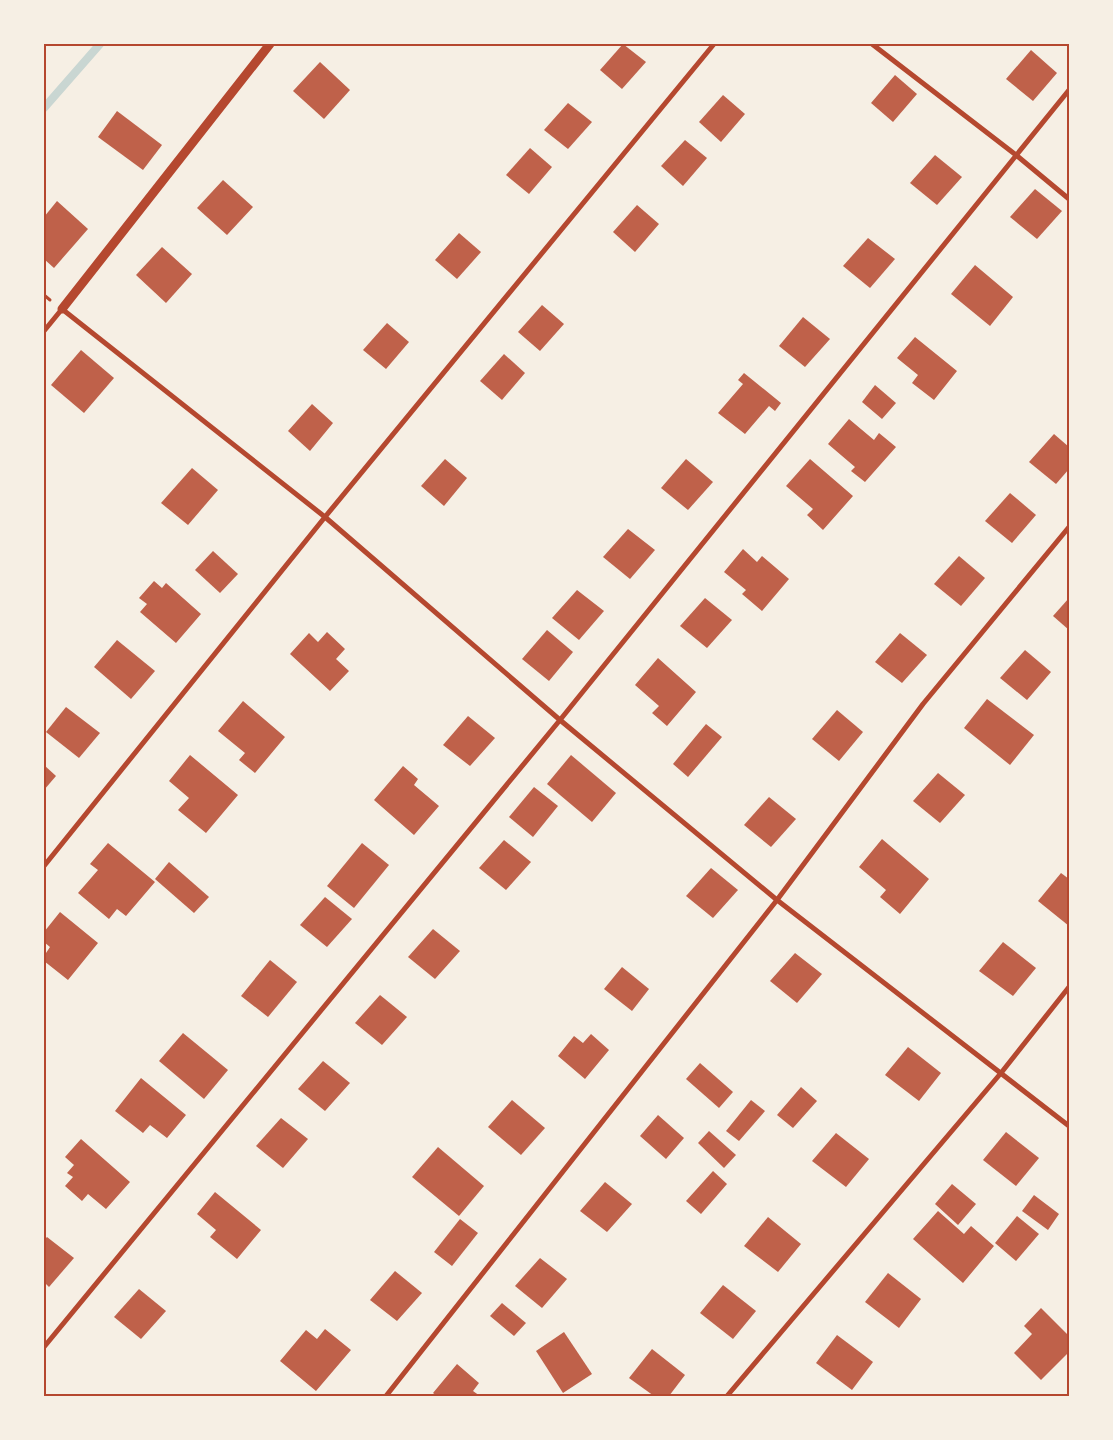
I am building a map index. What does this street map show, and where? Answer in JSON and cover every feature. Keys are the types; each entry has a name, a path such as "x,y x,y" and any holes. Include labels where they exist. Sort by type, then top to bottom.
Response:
{"street":[{"path":"44,331 270,44"},
{"path":"44,866 325,517 714,44"},
{"path":"872,44 1016,155 1069,199"},
{"path":"44,1348 560,720 1069,90"},
{"path":"62,310 325,517 560,720 778,900 1069,1126"},
{"path":"386,1396 778,900 923,704 1069,527"},
{"path":"726,1396 1001,1073 1069,987"}],"building":[{"path":"623,44 646,62 622,89 600,70"},
{"path":"1031,50 1057,73 1033,101 1006,79"},
{"path":"320,62 350,90 324,119 293,91"},
{"path":"895,75 917,94 893,122 871,103"},
{"path":"723,95 745,114 721,142 699,122"},
{"path":"568,103 592,122 568,149 544,130"},
{"path":"117,111 162,145 143,170 98,137"},
{"path":"685,140 707,158 683,186 661,166"},
{"path":"530,148 552,167 529,194 506,175"},
{"path":"935,155 962,177 937,205 910,183"},
{"path":"223,180 253,207 227,235 197,208"},
{"path":"1035,189 1062,211 1037,239 1010,217"},
{"path":"57,201 88,229 54,268 44,259 44,217"},
{"path":"637,205 659,224 635,252 613,232"},
{"path":"459,233 481,252 457,279 435,260"},
{"path":"868,238 895,259 870,288 843,266"},
{"path":"162,247 192,274 166,303 136,275"},
{"path":"975,265 1013,297 990,326 951,294"},
{"path":"542,305 564,324 540,351 518,332"},
{"path":"803,317 830,339 805,367 779,346"},
{"path":"387,323 409,342 386,369 363,350"},
{"path":"915,337 957,371 934,400 912,383 918,375 897,358"},
{"path":"81,350 114,378 84,413 51,385"},
{"path":"504,354 525,373 502,400 480,381"},
{"path":"744,373 781,403 775,411 769,406 745,434 718,413 743,384 738,380"},
{"path":"875,385 896,403 882,419 862,402"},
{"path":"312,404 333,423 310,451 288,431"},
{"path":"849,419 874,440 879,433 896,447 865,482 851,471 855,467 828,444"},
{"path":"1054,434 1069,447 1069,469 1056,484 1029,462"},
{"path":"445,459 467,478 444,506 421,486"},
{"path":"686,459 713,482 688,510 661,488"},
{"path":"810,459 853,496 823,530 807,515 813,509 786,486"},
{"path":"192,468 218,490 188,525 161,503"},
{"path":"1010,493 1036,515 1012,543 985,521"},
{"path":"628,529 655,550 630,579 603,557"},
{"path":"743,549 757,562 762,556 789,579 762,611 742,594 746,590 724,572"},
{"path":"213,551 238,574 220,593 195,570"},
{"path":"959,556 985,578 961,606 934,584"},
{"path":"154,581 162,588 166,583 201,614 176,643 140,612 147,604 139,598"},
{"path":"577,590 604,611 579,640 552,618"},
{"path":"705,598 732,620 707,648 680,626"},
{"path":"1069,598 1069,630 1053,616"},
{"path":"547,630 573,652 549,681 522,659"},
{"path":"327,632 345,649 336,659 349,671 330,691 290,654 309,633 318,642"},
{"path":"900,633 927,655 902,683 875,662"},
{"path":"117,640 155,671 131,699 94,667"},
{"path":"1025,650 1051,672 1027,700 1000,678"},
{"path":"658,658 696,692 667,726 652,713 659,706 635,685"},
{"path":"987,699 1034,735 1010,765 964,728"},
{"path":"243,701 285,737 255,773 239,760 245,753 218,731"},
{"path":"66,707 100,733 79,758 46,732"},
{"path":"837,710 863,732 839,761 812,739"},
{"path":"468,716 495,738 470,766 443,745"},
{"path":"706,724 722,737 688,777 673,764"},
{"path":"190,755 238,795 206,833 178,810 189,798 169,781"},
{"path":"571,755 616,793 592,822 547,784"},
{"path":"44,765 56,776 44,790"},
{"path":"403,766 418,779 414,785 439,806 414,835 374,800"},
{"path":"938,773 965,795 940,823 913,801"},
{"path":"534,787 558,806 533,837 509,817"},
{"path":"769,797 796,819 771,847 744,825"},
{"path":"882,839 929,879 900,914 880,897 886,890 859,867"},
{"path":"504,840 531,862 506,890 479,868"},
{"path":"108,843 155,882 126,916 117,909 109,919 78,893 98,870 90,864"},
{"path":"362,843 389,865 354,908 327,886"},
{"path":"169,862 209,897 194,913 155,879"},
{"path":"711,868 738,890 713,918 686,896"},
{"path":"1061,873 1069,879 1069,926 1038,901"},
{"path":"325,897 352,919 327,947 300,925"},
{"path":"60,912 98,943 68,980 44,961 44,956 50,947 44,942 44,932"},
{"path":"433,929 460,951 435,979 408,957"},
{"path":"1003,942 1036,968 1013,996 979,971"},
{"path":"795,953 822,974 797,1003 770,981"},
{"path":"270,960 297,982 268,1017 241,996"},
{"path":"622,967 649,989 632,1011 604,989"},
{"path":"380,995 407,1017 382,1045 355,1023"},
{"path":"183,1033 228,1070 204,1099 159,1061"},
{"path":"591,1034 609,1050 585,1079 558,1056 574,1036 583,1043"},
{"path":"908,1047 941,1073 919,1101 885,1075"},
{"path":"323,1061 350,1083 325,1111 298,1089"},
{"path":"700,1063 733,1092 719,1108 686,1079"},
{"path":"141,1078 186,1115 167,1138 150,1125 143,1133 115,1111"},
{"path":"801,1087 817,1101 793,1128 777,1115"},
{"path":"512,1100 545,1128 521,1155 488,1127"},
{"path":"751,1100 765,1111 739,1141 726,1131"},
{"path":"658,1115 684,1138 666,1159 640,1136"},
{"path":"281,1118 308,1139 283,1168 256,1146"},
{"path":"709,1131 736,1155 724,1168 698,1143"},
{"path":"1006,1132 1039,1158 1016,1186 983,1160"},
{"path":"836,1133 869,1159 846,1187 812,1161"},
{"path":"81,1139 130,1182 106,1209 88,1194 82,1201 65,1186 73,1177 67,1173 74,1165 65,1157"},
{"path":"438,1147 484,1186 459,1216 412,1177"},
{"path":"713,1171 727,1184 701,1214 686,1201"},
{"path":"605,1182 632,1204 607,1232 580,1211"},
{"path":"952,1184 976,1204 958,1225 935,1204"},
{"path":"215,1192 261,1230 237,1259 210,1237 216,1230 197,1214"},
{"path":"1034,1195 1059,1214 1048,1230 1022,1211"},
{"path":"938,1211 964,1234 971,1226 994,1246 963,1283 913,1239"},
{"path":"1017,1216 1039,1234 1016,1261 995,1243"},
{"path":"768,1217 801,1244 778,1272 744,1246"},
{"path":"460,1219 478,1233 452,1266 434,1252"},
{"path":"47,1237 74,1258 49,1287 44,1282 44,1240"},
{"path":"540,1258 567,1279 542,1308 515,1286"},
{"path":"395,1271 422,1293 397,1321 370,1300"},
{"path":"888,1273 921,1299 899,1328 865,1302"},
{"path":"723,1285 756,1311 733,1339 700,1313"},
{"path":"139,1289 166,1311 141,1339 114,1317"},
{"path":"502,1303 526,1323 514,1336 490,1316"},
{"path":"1041,1308 1069,1336 1069,1352 1041,1380 1014,1353 1032,1334 1024,1326"},
{"path":"325,1329 351,1350 316,1391 280,1361 306,1330 317,1339"},
{"path":"564,1332 592,1374 563,1393 536,1351"},
{"path":"837,1335 873,1362 852,1390 816,1363"},
{"path":"652,1349 685,1375 669,1396 654,1396 629,1378"},
{"path":"457,1364 479,1383 473,1391 480,1396 437,1396 433,1393"}],"waterway":[{"path":"44,108 100,44"}]}
